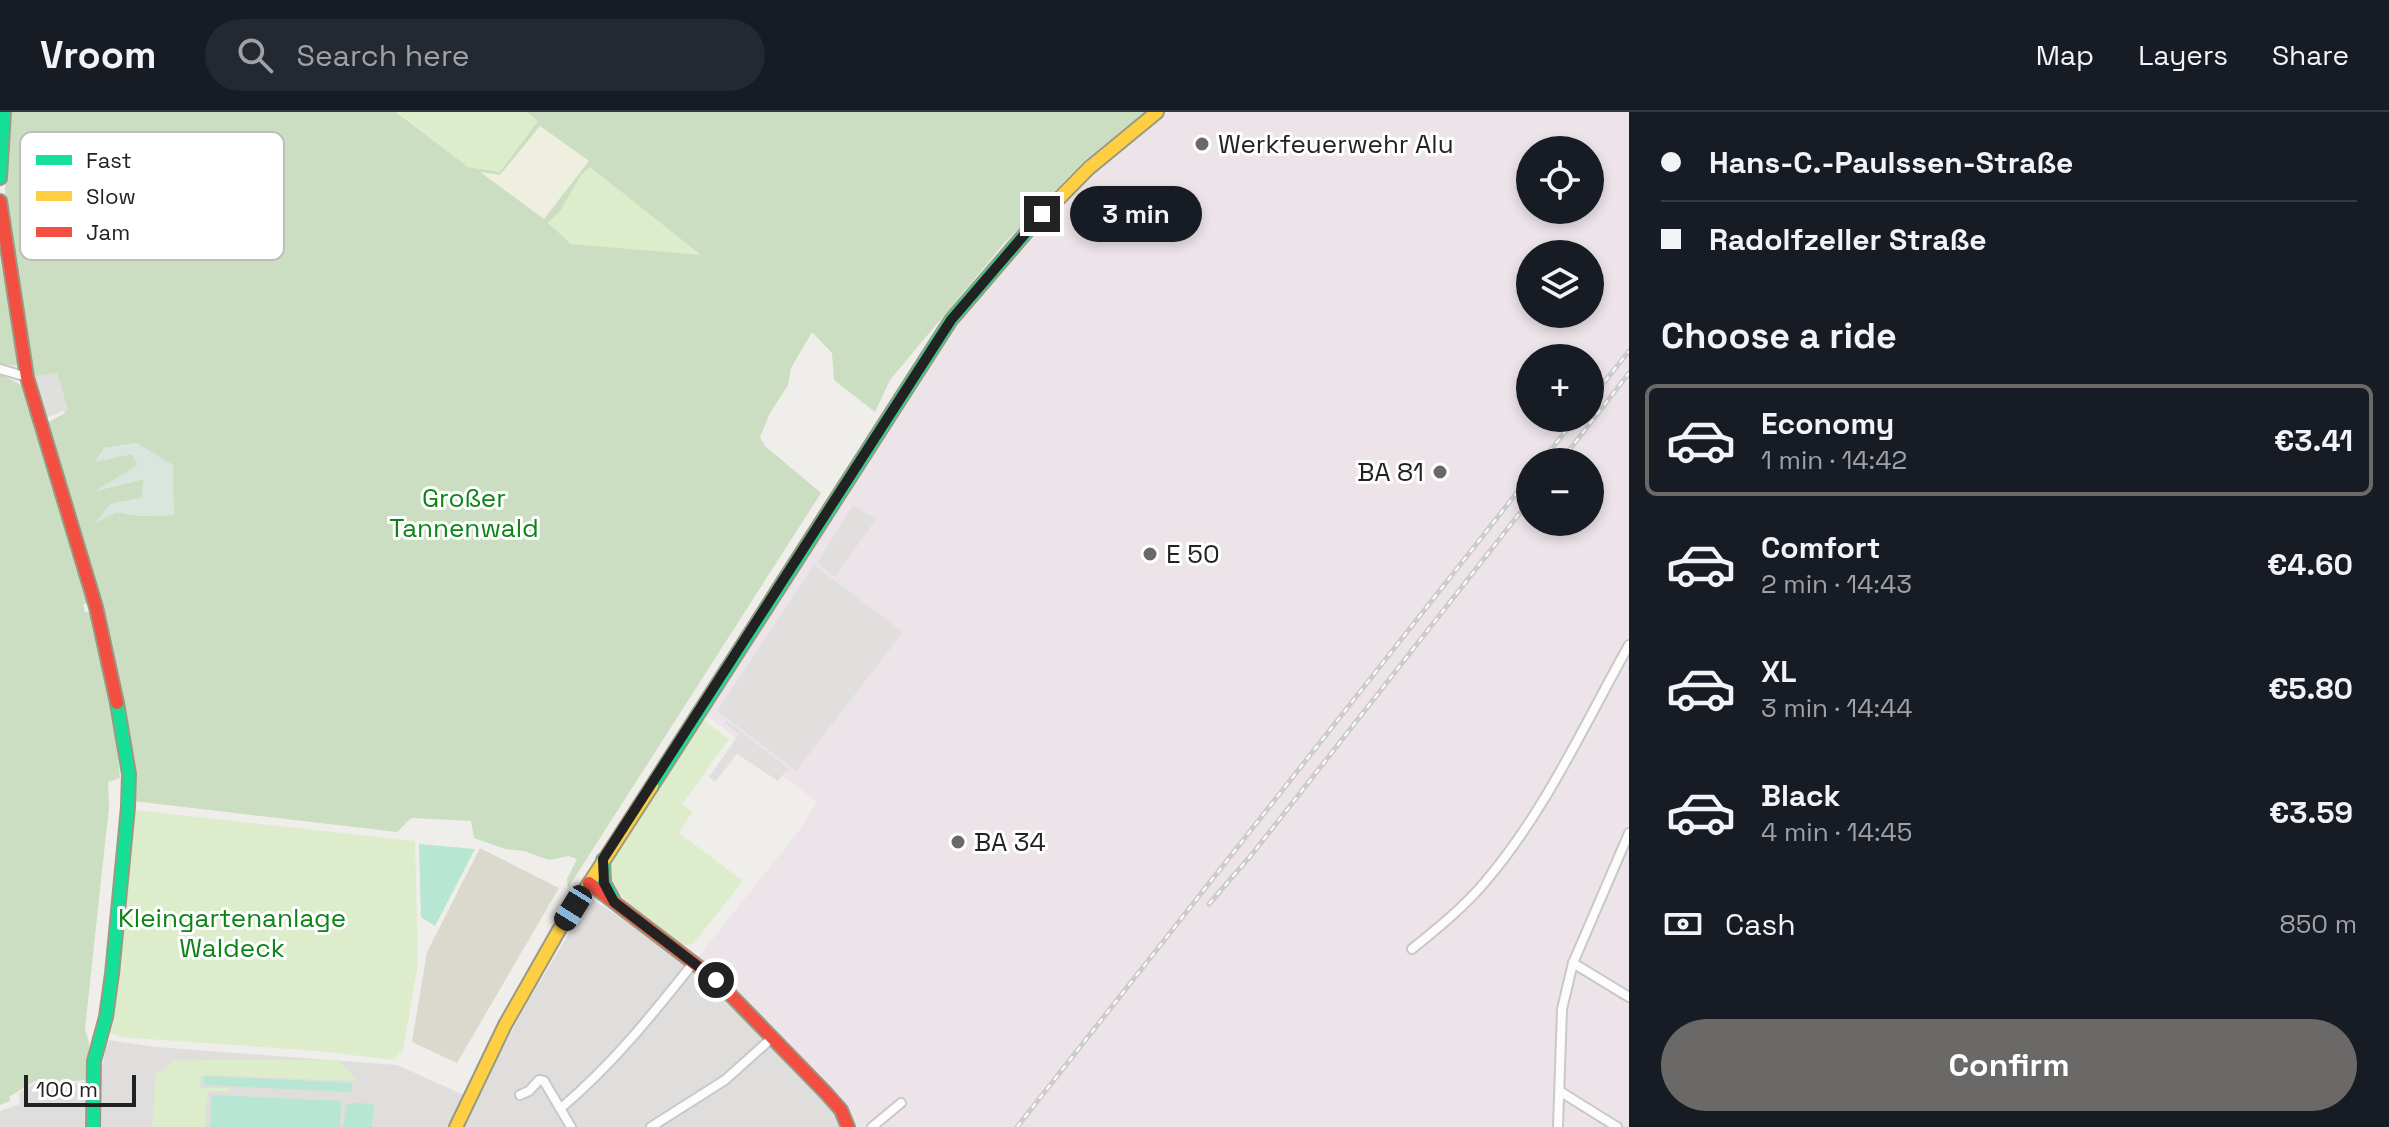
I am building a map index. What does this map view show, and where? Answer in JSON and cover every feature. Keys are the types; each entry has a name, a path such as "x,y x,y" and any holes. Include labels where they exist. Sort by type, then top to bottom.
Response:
{"main road":[{"path":"0,178 4,112"},
{"path":"456,1127 470,1093 520,997 603,859 951,320 1042,214 1089,168 1157,112"},
{"path":"0,201 27,377 96,607 116,695 129,774 112,974 104,1026 94,1061 93,1127"},
{"path":"603,859 604,883 614,902"},
{"path":"589,883 694,962 736,999 841,1110 848,1126"}],"street":[{"path":"0,369 27,377"},
{"path":"1412,949 1483,885 1508,855 1629,645"},
{"path":"1558,1127 1562,1009 1573,963 1629,833"},
{"path":"561,1108 594,1081 694,962"},
{"path":"1573,963 1629,997"},
{"path":"651,1127 667,1123 725,1080 773,1037"},
{"path":"520,1095 529,1091 539,1080 544,1081 571,1127"},
{"path":"1561,1092 1617,1127"},
{"path":"872,1127 901,1103"}],"shaded area":[{"path":"1157,112 1629,112 1629,1127 881,1127 877,1124 872,1127 848,1127 694,962 798,832 817,802 699,709 951,320 1004,256"},
{"path":"57,373 68,409 43,419 28,377"},
{"path":"137,443 173,465 174,515 140,516 117,512 95,523 110,504 142,498 143,479 95,491 138,465 132,454 96,462 104,448"},
{"path":"853,505 876,519 835,577 817,563"},
{"path":"814,565 903,632 796,771 717,711"},
{"path":"726,720 791,770 786,771 778,781 737,754 715,782 709,777 739,734 725,723"},
{"path":"480,848 559,888 457,1063 412,1042 427,952"},
{"path":"593,900 693,964 838,1109 845,1127 0,1127 0,1111 20,1104 19,1093 35,1083 100,1081 107,1040 156,1047 397,1065 475,1100 527,1003 588,902"}],"green space":[{"name":"Großer Tannenwald","path":"12,112 396,112 468,167 500,172 538,121 526,112 1145,112 1085,160 1006,241 890,380 875,412 834,380 832,353 812,332 791,368 788,385 770,413 760,437 765,446 821,493 568,888 567,879 577,859 568,856 549,860 474,838 471,821 411,818 397,832 133,801 128,724 101,611 47,433 47,423 65,413 60,395 34,380 12,258 5,190","holes":["540,126 589,161 544,219 480,172 500,175","590,167 701,255 571,244 548,223 561,210 581,175","137,443 172,501 173,515 140,516 116,512 110,504 142,498 144,479 99,490 138,465 132,454 96,461 104,448"]},
{"path":"397,112 526,112 538,121 500,172 468,167"},
{"path":"540,126 589,161 545,219 478,171 500,175"},
{"path":"590,167 703,256 571,244 547,223 561,210 581,175"},
{"path":"0,258 19,366 0,364"},
{"path":"0,374 23,386 90,603 83,604 85,612 93,613 115,723 120,778 108,782 109,807 85,1029 89,1043 87,1080 35,1081 0,1105"},
{"path":"701,718 729,739 682,804 692,812 679,833 743,881 693,944 683,946 629,903 613,883 610,871 617,850"},
{"name":"Kleingartenanlage Waldeck","path":"135,810 415,841 418,965 403,1050 393,1060 318,1051 120,1037 109,1032"},
{"path":"419,844 475,849 435,926 421,917"},
{"path":"339,1060 357,1081 201,1075 200,1088 230,1088 230,1091 207,1092 205,1127 152,1127 156,1071 165,1071 172,1061"},
{"path":"204,1076 352,1083 351,1092 204,1085"},
{"path":"211,1095 341,1101 340,1127 210,1127"},
{"path":"374,1104 372,1127 343,1127 346,1105"}],"railway":[{"path":"1604,382 1629,351"},
{"path":"1571,448 1629,373"},
{"path":"1552,448 1565,432"},
{"path":"1017,1127 1516,494"},
{"path":"1209,904 1253,853 1516,518"}],"traffic: fast":[{"path":"0,178 4,112"},
{"path":"652,786 951,320 1030,228"},
{"path":"93,1127 94,1061 106,1017 112,974 128,807 129,774 117,703"},
{"path":"603,860 604,883 613,899"}],"traffic: slow":[{"path":"1030,228 1089,168 1157,112"},
{"path":"456,1127 505,1025 559,930 652,786"}],"traffic: jam":[{"path":"0,201 27,377 96,607 117,703"},
{"path":"589,883 716,980 825,1092 841,1110 848,1127"}],"place":[{"name":"Werkfeuerwehr Alu","path":"1202,144"},
{"name":"BA 81","path":"1440,472"},
{"name":"E 50","path":"1150,554"},
{"name":"BA 34","path":"958,842"}],"route":[{"path":"716,980 614,902 604,883 603,859 951,320 1042,214"}]}
